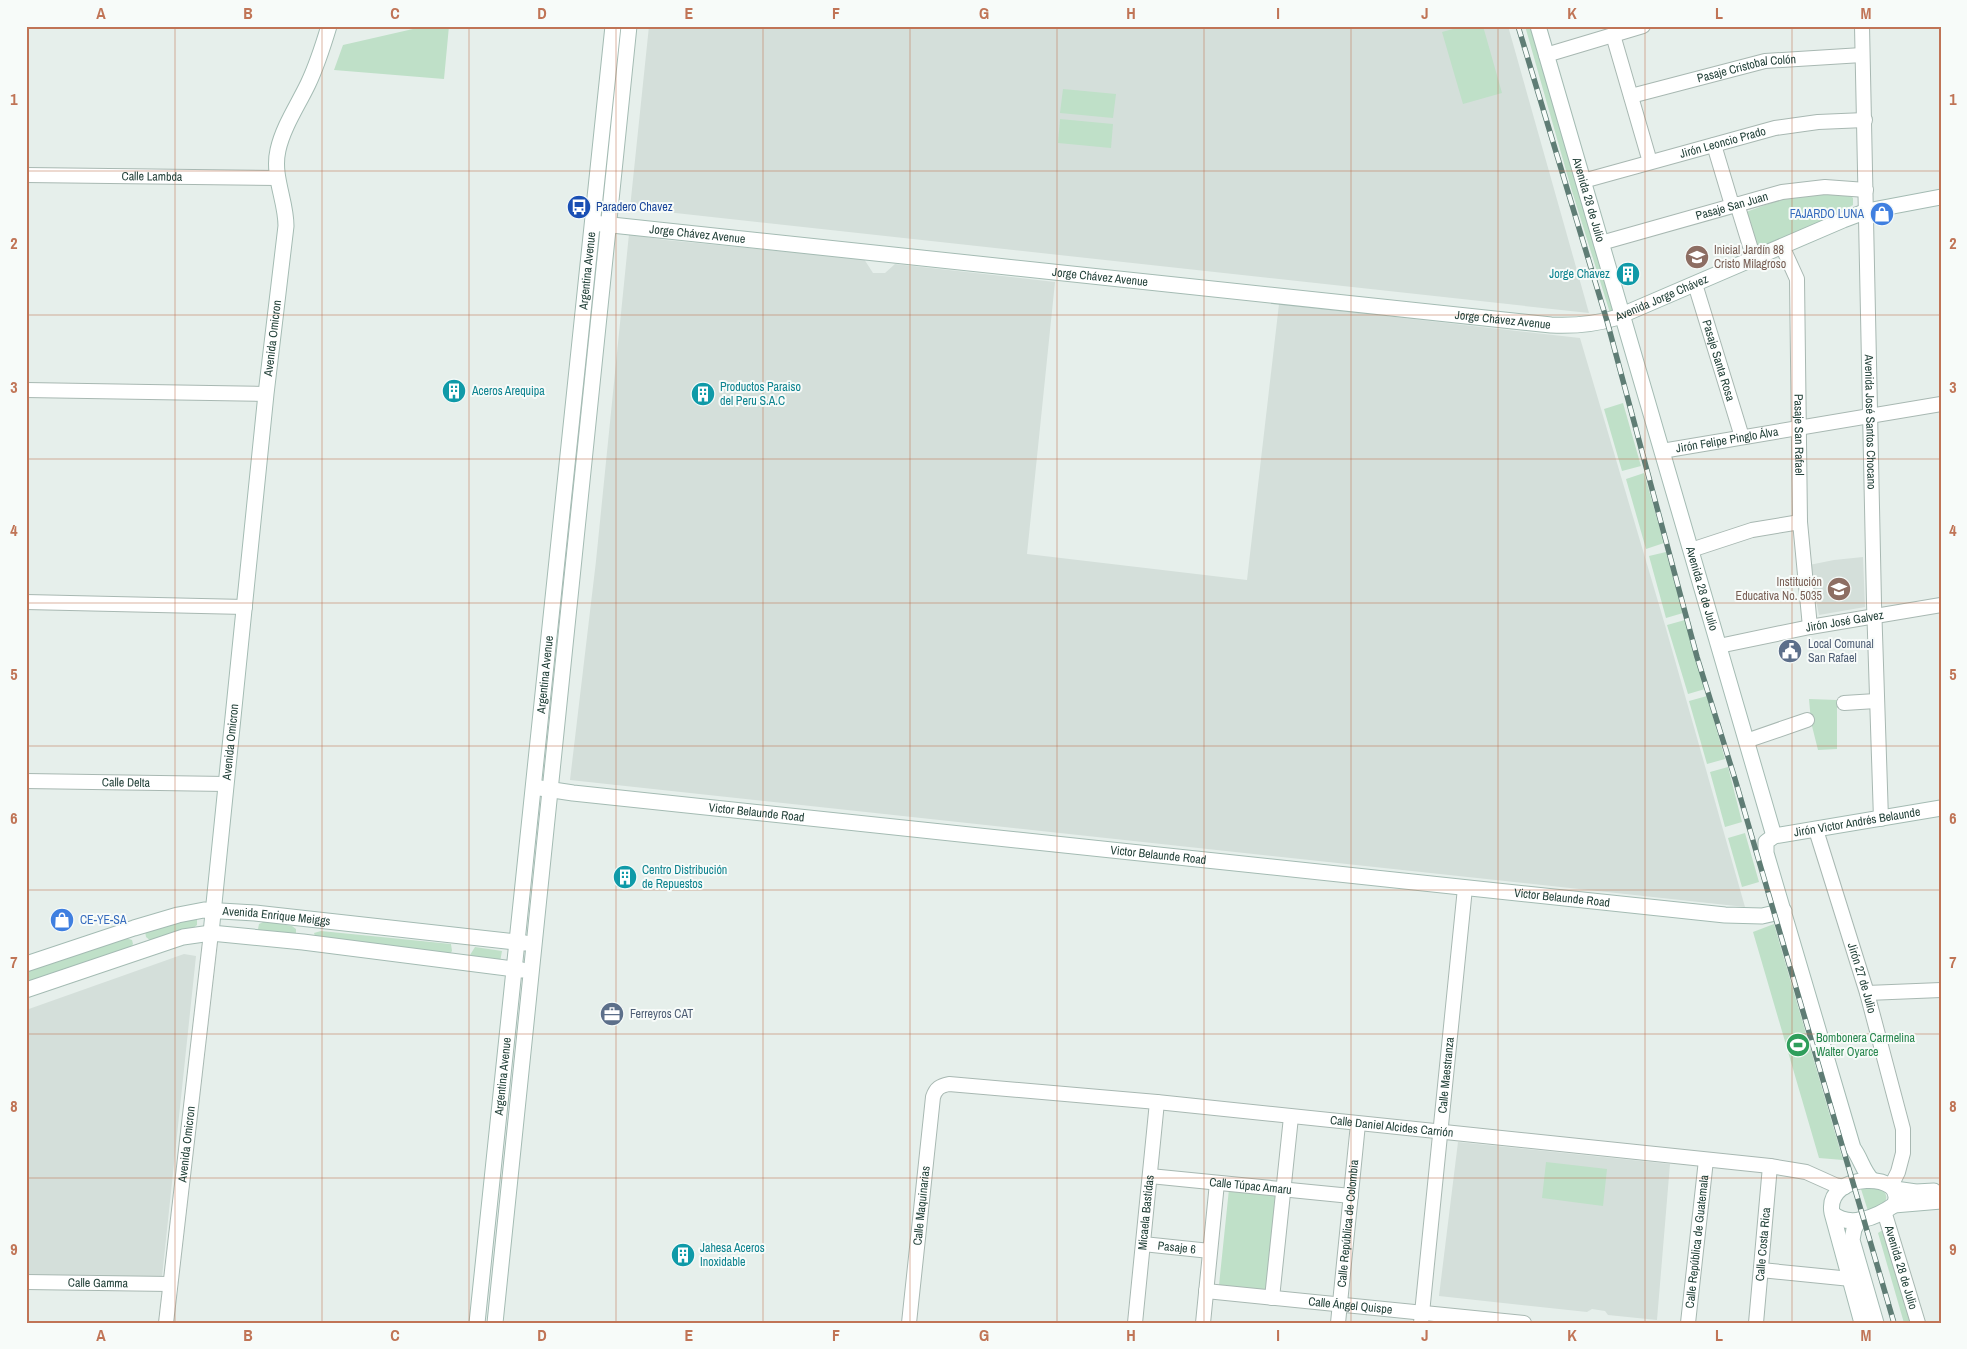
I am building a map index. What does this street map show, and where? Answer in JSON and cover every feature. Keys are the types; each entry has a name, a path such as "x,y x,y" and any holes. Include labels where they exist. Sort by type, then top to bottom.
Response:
{"street":[{"name":"Avenida Omicron","path":"166,1323 211,933 266,394 286,226 286,213 278,178 277,162 283,135 317,64 329,26"},
{"name":"Argentina Avenue","path":"477,1318 613,26"},
{"name":"Argentina Avenue","path":"495,1319 629,26"},
{"name":"Avenida 28 de Julio","path":"1538,26 1774,836"},
{"path":"1546,55 1643,26"},
{"name":"Avenida José Santos Chocano","path":"1862,26 1867,211 1869,417 1881,819"},
{"path":"1613,35 1650,162"},
{"name":"Pasaje Cristobal Colón","path":"1631,96 1765,61 1862,55"},
{"name":"Jirón Leoncio Prado","path":"1583,181 1775,128 1796,124 1865,120"},
{"path":"1714,145 1754,259"},
{"name":"Calle Lambda","path":"26,175 278,178"},
{"name":"Pasaje San Juan","path":"1601,243 1782,192 1810,187 1866,190"},
{"name":"Avenida Jorge Chávez","path":"1607,320 1867,211 1941,197"},
{"name":"Jorge Chávez Avenue","path":"592,223 1551,325 1576,326 1607,320"},
{"name":"Pasaje San Rafael","path":"1782,246 1795,270 1797,279 1800,522 1810,627"},
{"name":"Pasaje Santa Rosa","path":"1695,284 1742,437"},
{"path":"26,390 266,394"},
{"name":"Jirón Felipe Pinglo Álva","path":"1662,451 1941,404"},
{"path":"562,515 579,517"},
{"path":"1691,550 1747,532 1800,522"},
{"path":"26,602 244,607"},
{"name":"Jirón José Galvez","path":"1719,646 1810,627 1941,605"},
{"path":"1844,704 1876,701"},
{"path":"1746,741 1807,720"},
{"name":"Calle Delta","path":"26,781 226,784"},
{"name":"Victor Belaunde Road","path":"533,787 573,793 1737,916 1762,916 1784,911"},
{"name":"Jirón Victor Andrés Belaunde","path":"1774,836 1941,808"},
{"name":"Jirón 27 de Julio","path":"1816,830 1867,993 1903,1129 1902,1159 1893,1188"},
{"path":"1774,836 1769,838 1765,847 1853,1148 1856,1175 1850,1185"},
{"name":"Calle Maestranza","path":"1422,1318 1465,888"},
{"name":"Avenida Enrique Meiggs","path":"26,964 178,915 213,910 534,944"},
{"path":"252,937 255,913"},
{"path":"134,928 142,950"},
{"name":"Avenida Enrique Meiggs","path":"26,990 183,937 211,933 531,971"},
{"path":"454,962 458,936"},
{"path":"1867,993 1941,990"},
{"name":"Calle Daniel Alcides Carrión","path":"935,1090 949,1084 1157,1102 1770,1166 1806,1172 1835,1185 1850,1185"},
{"name":"Calle Maquinarias","path":"909,1323 935,1090"},
{"name":"Micaela Bastidas","path":"1135,1323 1157,1102"},
{"path":"1272,1298 1291,1117"},
{"name":"Calle República de Colombia","path":"1338,1323 1358,1124"},
{"path":"1853,1148 1859,1156 1866,1174 1872,1180"},
{"name":"Calle República de Guatemala","path":"1688,1323 1706,1160"},
{"name":"Calle Costa Rica","path":"1756,1323 1770,1166"},
{"name":"Calle Túpac Amaru","path":"1150,1176 1351,1196"},
{"path":"1876,1323 1847,1242 1832,1213 1832,1200 1835,1194 1850,1185 1872,1180 1885,1183 1893,1188 1916,1192 1941,1191"},
{"path":"1203,1323 1217,1183"},
{"path":"1889,1208 1897,1197 1893,1188"},
{"path":"1832,1213 1842,1220 1859,1220 1889,1208 1941,1202"},
{"path":"489,1208 506,1210"},
{"name":"Avenida 28 de Julio","path":"1889,1208 1918,1323"},
{"path":"1859,1220 1847,1242 1851,1279 1862,1323"},
{"name":"Pasaje 6","path":"1143,1244 1210,1251"},
{"path":"1761,1270 1851,1279"},
{"name":"Calle Gamma","path":"26,1282 170,1284"},
{"name":"Calle Ángel Quispe","path":"1206,1291 1340,1304 1422,1318 1524,1323"},
{"path":"477,1318 495,1319"}],"shaded area":[{"path":"649,26 1508,26 1589,313 630,208"},
{"path":"629,234 665,240 864,259 873,273 885,273 895,264 1055,282 1027,554 1247,580 1279,304 1580,338 1665,625 1745,907 570,780 596,561"},
{"name":"Institución Educativa No. 5035","path":"1863,557 1865,607 1819,615 1809,565"},
{"path":"184,954 196,956 162,1277 26,1275 26,1010"},
{"path":"1458,1142 1670,1164 1657,1320 1608,1315 1605,1311 1592,1309 1587,1312 1439,1296"}],"green space":[{"path":"426,26 449,26 444,79 334,70 343,45"},
{"path":"1464,26 1483,26 1502,93 1463,104 1442,32"},
{"path":"1525,26 1531,26 1614,312 1610,313 1571,188"},
{"path":"1063,89 1116,94 1113,118 1060,113"},
{"path":"1060,119 1113,124 1111,148 1058,143"},
{"path":"1834,193 1849,194 1853,198 1853,205 1758,250 1746,212 1785,198"},
{"path":"1623,403 1641,466 1622,471 1604,409"},
{"path":"1644,473 1664,543 1646,549 1626,479"},
{"path":"1666,552 1683,613 1666,618 1649,556"},
{"path":"1685,620 1705,689 1688,694 1667,625"},
{"path":"1707,696 1725,759 1707,764 1689,701"},
{"path":"1809,699 1837,700 1837,749 1818,750 1811,722"},
{"path":"1728,767 1742,822 1725,827 1710,772"},
{"path":"1745,833 1759,882 1742,887 1728,838"},
{"path":"197,917 197,925 191,930 152,942 146,937 145,931"},
{"path":"265,921 292,926 296,929 296,935 263,935 258,929 259,924"},
{"name":"Bombonera Carmelina Walter Oyarce","path":"1774,924 1843,1160 1819,1158 1753,932"},
{"path":"321,931 451,944 452,951 449,955 316,939 314,933"},
{"path":"126,938 132,940 133,944 129,949 26,982 26,970"},
{"path":"475,947 502,951 500,962 473,958 470,955"},
{"path":"1546,1162 1607,1169 1603,1206 1542,1198"},
{"path":"1879,1186 1886,1195 1885,1202 1868,1211 1861,1189"},
{"path":"1229,1189 1276,1193 1267,1291 1219,1285"},
{"path":"1885,1231 1911,1323 1904,1323 1878,1233"}],"railway":[{"path":"1518,26 1607,321 1697,657 1735,779 1894,1323"}],"place":[{"name":"Paradero Chavez","path":"579,207"},
{"name":"FAJARDO LUNA","path":"1882,214"},
{"name":"Inicial Jardín 88 Cristo Milagroso","path":"1697,257"},
{"name":"Jorge Chavez","path":"1628,274"},
{"name":"Aceros Arequipa","path":"454,391"},
{"name":"Productos Paraiso del Peru S.A.C","path":"703,394"},
{"name":"Institución Educativa No. 5035","path":"1839,589"},
{"name":"Local Comunal San Rafael","path":"1790,651"},
{"name":"Centro Distribución de Repuestos","path":"625,877"},
{"name":"CE-YE-SA","path":"62,920"},
{"name":"Ferreyros CAT","path":"612,1014"},
{"name":"Bombonera Carmelina Walter Oyarce","path":"1798,1045"},
{"name":"Jahesa Aceros Inoxidable","path":"683,1255"}]}
